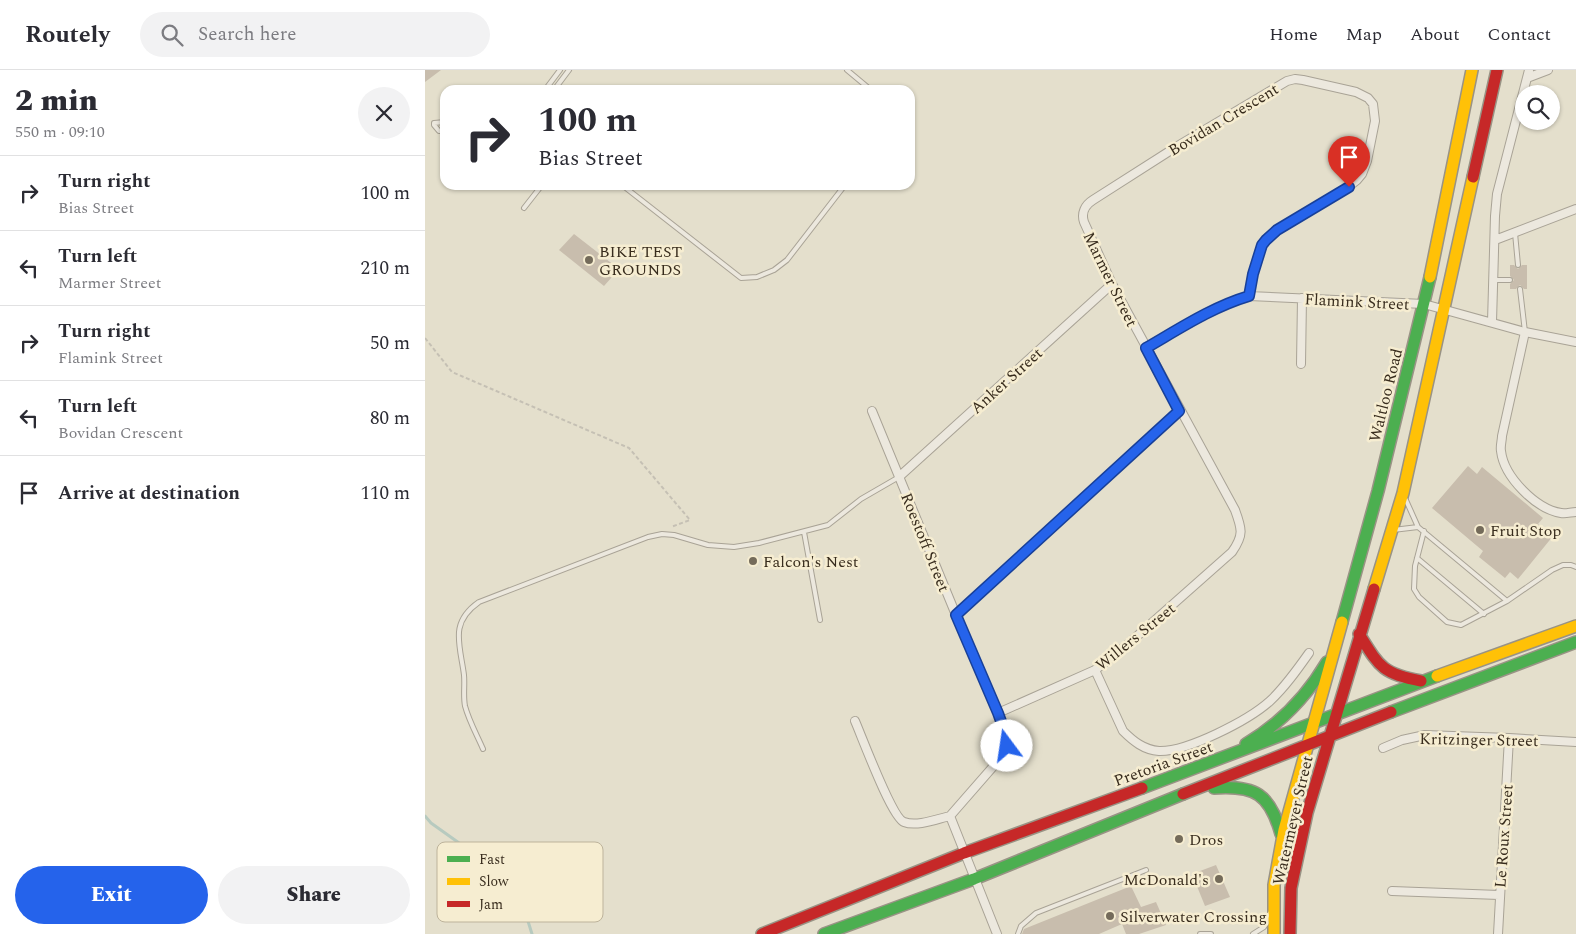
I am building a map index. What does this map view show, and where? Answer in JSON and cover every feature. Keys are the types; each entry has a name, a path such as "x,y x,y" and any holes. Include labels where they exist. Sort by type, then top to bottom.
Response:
{"main road":[{"name":"Waltloo Road","path":"1314,723 1378,491 1424,304 1472,70"},
{"path":"1335,715 1403,493 1497,70"},
{"name":"Pretoria Street","path":"762,934 964,854 1216,761 1423,681 1576,626"},
{"path":"1359,634 1381,668 1399,678 1423,681"},
{"path":"1216,761 1252,741 1284,715 1325,667 1337,642"},
{"path":"824,934 974,879 1200,789 1307,744 1576,642"},
{"name":"Watermeyer Street","path":"1290,934 1291,888 1307,812 1335,715"},
{"name":"Watermeyer Street","path":"1274,934 1275,885 1288,814 1314,723"},
{"path":"1200,789 1238,786 1250,788 1272,807 1283,841"}],"street":[{"path":"1492,322 1497,194 1528,74 1548,70"},
{"name":"Bovidan Crescent","path":"1082,217 1084,209 1093,200 1287,81 1303,80 1356,92 1368,98 1373,104 1375,121 1367,161 1362,174 1349,187 1277,230 1266,240 1262,245 1253,274 1249,296"},
{"path":"1495,240 1576,209"},
{"name":"Marmer Street","path":"1082,217 1112,284 1179,411 1235,510 1240,525"},
{"name":"Anker Street","path":"900,476 1112,284"},
{"name":"Flamink Street","path":"1146,348 1212,310 1249,296 1424,304 1525,332 1576,342"},
{"path":"1301,364 1302,298"},
{"path":"1525,332 1501,445 1502,458 1514,480 1538,503 1552,511 1563,514 1576,512"},
{"name":"Roestoff Street","path":"872,411 1007,738 1005,752 950,816"},
{"path":"956,615 1179,411"},
{"name":"Willers Street","path":"998,713 1095,670 1127,645 1232,552 1241,535 1240,525"},
{"path":"1095,670 1123,731 1145,748 1157,751 1173,750 1240,722 1269,702 1309,653"},
{"path":"855,721 889,800 900,819 910,823 950,816 997,934"},
{"name":"Kritzinger Street","path":"1383,748 1401,740 1425,735 1576,742"},
{"name":"Le Roux Street","path":"1497,934 1509,738"},
{"path":"1392,891 1499,895"}],"lane":[{"path":"549,85 561,70"},
{"path":"558,85 569,70"},
{"path":"847,70 865,85"},
{"path":"440,122 434,123 434,125 437,130 440,130"},
{"path":"524,208 538,190"},
{"path":"628,190 741,278 757,277 774,270 787,260 841,190"},
{"path":"1515,232 1518,265"},
{"path":"1493,280 1510,280"},
{"path":"1520,289 1525,332"},
{"path":"483,749 465,705 464,674 457,639 463,618 479,602 648,537 662,534 673,535 708,545 734,547 804,532 827,525 861,499 900,476"},
{"path":"1403,493 1419,527 1507,601"},
{"path":"1391,530 1419,527"},
{"path":"1424,531 1413,578 1414,589 1419,597 1447,622 1461,625 1507,601 1552,570 1563,565 1576,567"},
{"path":"804,532 819,620"},
{"path":"1417,558 1484,614"},
{"path":"1018,934 1021,926 1036,913 1146,870"},
{"path":"1253,934 1264,927 1274,900"},
{"path":"1200,934 1211,934"}],"path":[{"path":"425,338 452,372 629,448 690,520 665,530"}],"building":[{"path":"425,70 441,70 425,82"},
{"name":"BIKE TEST GROUNDS","path":"574,234 619,269 604,286 559,250"},
{"path":"1510,265 1514,265 1518,269 1522,265 1527,265 1527,289 1520,285 1516,289 1510,289 1510,284 1514,280 1510,276"},
{"path":"1468,466 1477,474 1482,467 1543,518 1538,524 1553,536 1518,579 1510,572 1505,578 1479,557 1483,551 1432,508"},
{"path":"1216,865 1230,897 1205,906 1192,874"},
{"name":"Silverwater Crossing","path":"1131,886 1141,907 1156,902 1166,925 1139,934 1126,934 1122,924 1099,934 1022,934 1024,929"}],"waterway":[{"path":"425,816 431,823 458,842"},
{"path":"528,922 532,934"}],"traffic: fast":[{"path":"1342,622 1378,491 1430,277"},
{"path":"1391,712 1576,642"},
{"path":"1246,744 1270,728 1302,698 1327,662"},
{"path":"1142,788 1437,676"},
{"path":"1214,788 1240,788 1259,795 1272,810 1281,834"},
{"path":"824,934 974,879 1183,794"}],"traffic: slow":[{"path":"1430,277 1472,70"},
{"path":"1374,589 1403,493 1473,177"},
{"path":"1274,934 1274,885 1284,830 1342,622"},
{"path":"1437,676 1576,626"}],"traffic: jam":[{"path":"1473,177 1497,70"},
{"path":"1290,934 1291,888 1307,813 1374,589"},
{"path":"1359,634 1383,667 1398,675 1421,681"},
{"path":"1183,794 1391,712"},
{"path":"762,934 964,853 1142,788"}],"place":[{"name":"BIKE TEST GROUNDS","path":"589,260"},
{"name":"Fruit Stop","path":"1480,530"},
{"name":"Falcon's Nest","path":"753,561"},
{"name":"Dros","path":"1179,839"},
{"name":"McDonald's","path":"1219,879"},
{"name":"Silverwater Crossing","path":"1110,916"}],"route":[{"path":"1007,746 1007,738 998,713 956,615 1179,411 1146,348 1212,310 1249,296 1253,274 1262,245 1266,240 1277,230 1349,187"}]}
